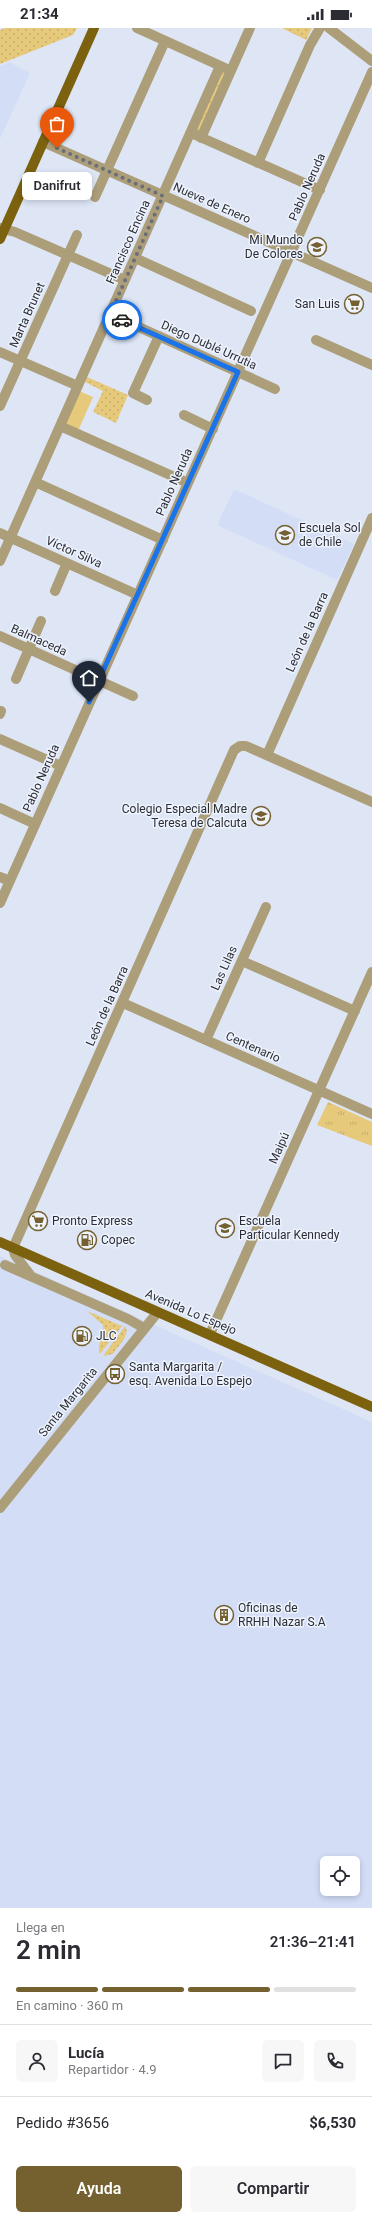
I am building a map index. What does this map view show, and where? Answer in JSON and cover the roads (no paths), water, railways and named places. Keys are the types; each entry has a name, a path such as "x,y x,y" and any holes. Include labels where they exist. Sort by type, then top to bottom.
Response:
{"main road":[{"path":"0,239 2,229 94,28"},
{"name":"Avenida Lo Espejo","path":"0,1242 157,1313 210,1334 372,1407"}],"street":[{"path":"137,28 152,31 165,41 231,70"},
{"path":"201,138 250,28"},
{"path":"258,163 310,45 320,28"},
{"path":"329,28 372,61"},
{"path":"95,197 165,41"},
{"name":"Francisco Encina","path":"0,560 220,66"},
{"name":"Pablo Neruda","path":"0,903 5,879 35,824 372,72"},
{"path":"191,133 320,190"},
{"name":"Nueve de Enero","path":"43,142 372,288"},
{"path":"2,229 68,255 125,280"},
{"name":"Marta Brunet","path":"0,406 77,235"},
{"path":"135,258 251,311"},
{"name":"Diego Dublé Urrutia","path":"110,314 275,389"},
{"path":"147,400 133,393 159,336"},
{"path":"316,340 372,365"},
{"path":"0,352 78,386"},
{"path":"184,415 213,429"},
{"path":"60,426 188,483"},
{"path":"35,482 163,540"},
{"name":"León de la Barra","path":"13,1248 123,1003 233,752 240,746 246,746 267,755 372,518"},
{"name":"Víctor Silva","path":"0,533 138,595"},
{"path":"55,591 67,563"},
{"path":"16,678 41,621"},
{"name":"Balmaceda","path":"0,636 133,696"},
{"path":"0,739 61,766"},
{"path":"267,755 372,802"},
{"path":"0,808 35,824"},
{"name":"Las Lilas","path":"206,1040 266,907"},
{"path":"242,961 355,1011"},
{"name":"Maipú","path":"210,1334 372,972"},
{"name":"Centenario","path":"123,1003 372,1114"},
{"path":"13,1248 15,1255 31,1276"},
{"path":"5,1265 128,1319 144,1328"},
{"name":"Santa Margarita","path":"0,1508 157,1313"}],"place":[{"name":"Danifrut","path":"57,148"},
{"name":"Mi Mundo De Colores","path":"317,247"},
{"name":"San Luis","path":"354,304"},
{"name":"Escuela Sol de Chile","path":"285,535"},
{"name":"Colegio Especial Madre Teresa de Calcuta","path":"261,816"},
{"name":"Pronto Express","path":"38,1221"},
{"name":"Escuela Particular Kennedy","path":"225,1228"},
{"name":"Copec","path":"87,1240"},
{"name":"JLC","path":"82,1336"},
{"name":"Santa Margarita / esq. Avenida Lo Espejo","path":"115,1374"},
{"name":"Oficinas de RRHH Nazar S.A","path":"224,1615"}]}
